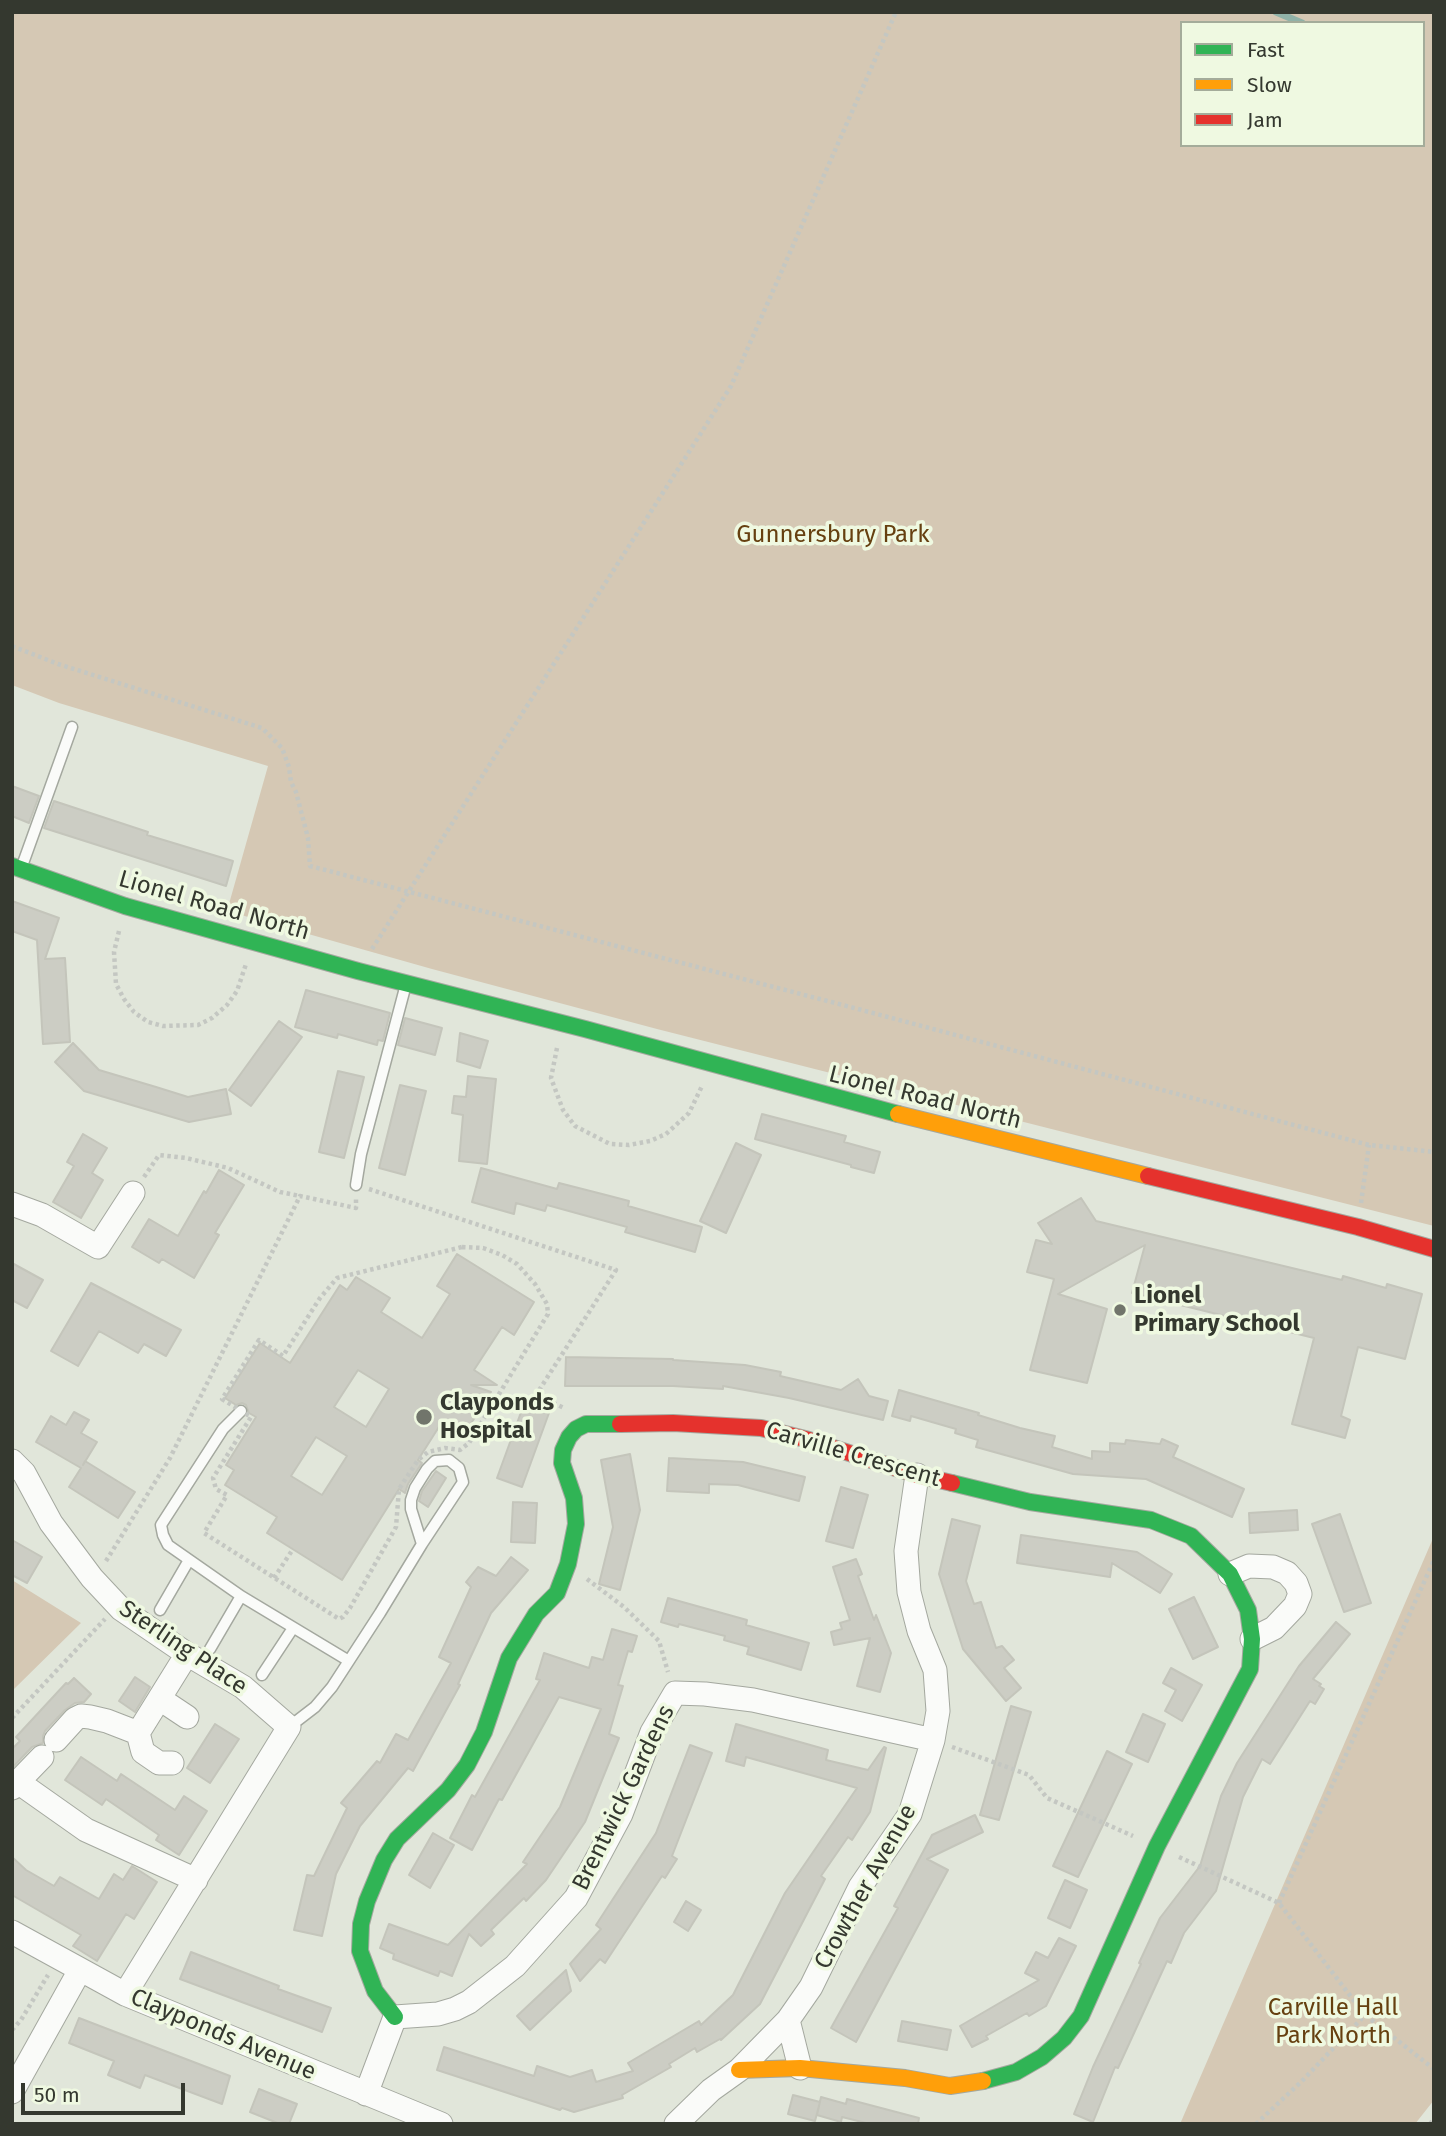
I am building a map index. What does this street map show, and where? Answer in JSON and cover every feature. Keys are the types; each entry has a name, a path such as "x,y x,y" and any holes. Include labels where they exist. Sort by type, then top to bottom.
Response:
{"street":[{"name":"Lionel Road North","path":"17,867 125,906 358,971 564,1023 859,1105 1357,1227 1434,1249"},
{"path":"12,1204 42,1215 98,1247 133,1193"},
{"name":"Carville Crescent","path":"576,1429 586,1424 598,1423 673,1423 761,1428 809,1440 917,1475 1030,1502 1151,1520 1191,1536 1230,1574 1248,1610 1252,1639 1250,1669 1157,1846 1081,2016 1064,2038 1042,2057 1016,2072 995,2079 950,2086 905,2078 800,2068 739,2070"},
{"path":"366,2094 395,2017 375,1991 359,1951 361,1924 367,1902 383,1860 397,1839 448,1790 467,1765 484,1732 509,1658 536,1614 556,1593 568,1564 576,1524 574,1498 562,1463 563,1450 576,1429"},
{"name":"Sterling Place","path":"12,1461 24,1473 51,1523 92,1578 121,1609 199,1652 289,1727"},
{"name":"Crowther Avenue","path":"676,2124 711,2090 739,2070 788,2020 811,1987 860,1887 910,1814 933,1740 938,1711 935,1670 919,1631 909,1592 906,1551 917,1475"},
{"path":"1230,1574 1249,1566 1273,1567 1287,1573 1296,1583 1300,1594 1295,1606 1274,1628 1252,1639"},
{"path":"172,1763 159,1763 143,1752 138,1733 160,1699 199,1652"},
{"name":"Brentwick Gardens","path":"395,2017 438,2014 469,2002 515,1966 576,1898 621,1814 652,1732 674,1693 753,1700 933,1740"},
{"path":"160,1699 187,1717"},
{"path":"138,1733 107,1721 81,1716 75,1719 15,1785 86,1830 196,1880"},
{"path":"125,1994 289,1727"},
{"name":"Clayponds Avenue","path":"12,1932 125,1994 366,2094 415,2119 441,2124"},
{"path":"12,2092 80,1970"},
{"path":"788,2020 800,2068"}],"lane":[{"path":"17,867 72,727"},
{"path":"356,1185 361,1154 406,983"},
{"path":"241,1411 223,1429 161,1525 163,1535 168,1545 241,1596 349,1661"},
{"path":"289,1727 315,1707 332,1687 463,1482 459,1468 449,1460 435,1461 427,1469 411,1500 411,1509 422,1544"},
{"path":"160,1610 190,1560"},
{"path":"199,1652 241,1596"},
{"path":"262,1675 293,1628"}],"path":[{"path":"358,971 731,386 896,12"},
{"path":"12,646 91,675 262,728 282,748 308,838 310,866 1369,1145 1434,1152"},
{"path":"125,906 114,952 116,984 134,1012 148,1022 163,1026 198,1024 212,1018 227,1005 237,991 251,941"},
{"path":"564,1023 552,1069 555,1094 575,1126 610,1143 629,1145 650,1141 679,1124 689,1113 700,1091 708,1064"},
{"path":"1357,1227 1369,1145"},
{"path":"133,1193 159,1155 228,1168 279,1192 356,1208 356,1185 616,1270 536,1395 567,1410 576,1429"},
{"path":"92,1578 109,1558 170,1458 300,1196"},
{"path":"462,1247 483,1248 517,1264 535,1284 547,1304 548,1314 469,1443 460,1450 445,1448 428,1452 418,1460 399,1489 396,1527 343,1617 339,1619 274,1578 204,1533 228,1495 216,1489 214,1478 251,1417 222,1399 259,1340 283,1356 320,1298 337,1278 349,1274 462,1247"},
{"path":"274,1578 292,1549"},
{"path":"1279,1903 1434,1560"},
{"path":"568,1564 624,1607 659,1641 674,1693"},
{"path":"12,1718 107,1616"},
{"path":"933,1740 1029,1775 1047,1798 1279,1903 1365,2015 1434,2069"},
{"path":"12,2030 21,2020 58,1958"},
{"path":"1256,2124 1302,2081 1365,2015"},
{"path":"1430,2124 1434,2119"}],"green space":[{"name":"Gunnersbury Park","path":"12,12 1434,12 1434,1226 657,1029 227,911 268,766 59,703 12,685"},
{"name":"Carville Hall Park North","path":"1434,1536 1434,2100 1415,2124 1180,2124"},
{"path":"12,1580 81,1623 12,1691"}],"building":[{"path":"12,786 39,796 29,823 12,816"},
{"path":"54,801 148,832 147,835 233,861 226,886 44,828"},
{"path":"12,901 59,918 45,959 65,958 70,1042 43,1044 37,940 12,931"},
{"path":"306,990 390,1013 383,1041 378,1040 377,1045 338,1034 337,1038 295,1027"},
{"path":"405,1018 442,1028 435,1055 398,1045"},
{"path":"279,1021 302,1037 251,1106 229,1090"},
{"path":"460,1033 488,1041 480,1068 457,1061"},
{"path":"73,1043 99,1070 188,1097 226,1089 231,1114 189,1122 84,1091 55,1062"},
{"path":"338,1071 364,1077 344,1158 319,1152"},
{"path":"468,1076 496,1079 487,1164 459,1161 463,1115 452,1113 454,1096 466,1097"},
{"path":"400,1085 426,1091 405,1175 379,1168"},
{"path":"762,1114 846,1136 844,1142 880,1152 874,1173 755,1139"},
{"path":"83,1134 107,1148 92,1173 103,1180 81,1218 53,1202 74,1166 67,1162"},
{"path":"736,1143 761,1155 726,1233 700,1221"},
{"path":"481,1168 557,1189 559,1183 629,1201 628,1206 702,1227 695,1252 625,1232 627,1227 547,1205 545,1211 516,1203 514,1214 472,1202"},
{"path":"219,1170 244,1185 215,1233 219,1235 194,1278 162,1259 159,1263 132,1247 149,1219 178,1236"},
{"path":"1081,1198 1096,1221 1342,1280 1343,1276 1386,1288 1387,1284 1422,1294 1405,1359 1358,1347 1341,1416 1350,1420 1345,1438 1292,1424 1314,1338 1132,1293 1145,1245 1058,1294 1107,1309 1087,1383 1030,1370 1054,1279 1027,1272 1036,1240 1052,1244 1038,1223"},
{"name":"Clayponds Hospital","path":"457,1254 534,1302 514,1335 502,1327 474,1370 497,1385 471,1385 491,1392 463,1436 442,1422 418,1460 422,1463 405,1493 399,1489 342,1580 267,1533 277,1517 225,1485 234,1470 226,1465 256,1417 249,1413 246,1405 236,1405 225,1398 260,1343 290,1363 340,1285 347,1290 356,1277 390,1298 381,1312 422,1338 450,1294 437,1286","holes":["358,1370 389,1389 366,1427 334,1407","316,1437 347,1456 322,1495 291,1476"]},
{"path":"12,1263 43,1280 27,1308 12,1300"},
{"path":"91,1283 181,1330 166,1356 144,1344 138,1353 99,1331 78,1366 51,1351"},
{"path":"566,1357 673,1359 745,1365 781,1372 780,1376 841,1390 858,1379 869,1396 888,1401 883,1420 723,1386 723,1389 565,1386"},
{"path":"899,1390 1020,1428 1055,1436 1052,1447 1092,1459 1092,1451 1110,1452 1110,1443 1125,1444 1126,1440 1160,1444 1162,1439 1178,1446 1173,1457 1244,1489 1232,1517 1146,1479 1073,1474 976,1447 978,1440 955,1433 956,1429 911,1416 910,1421 892,1416"},
{"path":"524,1404 549,1413 522,1487 497,1478"},
{"path":"74,1412 89,1420 81,1433 97,1442 85,1461 135,1492 118,1518 69,1487 81,1468 36,1442 51,1416 66,1425"},
{"path":"630,1454 640,1510 620,1590 599,1584 613,1527 601,1460"},
{"path":"669,1458 743,1462 805,1477 799,1501 738,1485 709,1484 709,1493 667,1491"},
{"path":"436,1471 446,1478 428,1507 419,1501 422,1491"},
{"path":"841,1487 868,1495 853,1548 826,1541"},
{"path":"513,1502 537,1503 535,1543 511,1542"},
{"path":"1297,1510 1298,1530 1250,1533 1249,1513"},
{"path":"1340,1514 1371,1603 1344,1612 1312,1524"},
{"path":"952,1519 980,1526 966,1581 974,1604 981,1602 996,1648 1002,1646 1014,1660 1004,1668 1021,1688 1006,1701 963,1649 939,1574"},
{"path":"1021,1535 1137,1552 1172,1574 1160,1593 1112,1563 1110,1577 1017,1563"},
{"path":"12,1540 42,1557 27,1583 12,1575"},
{"path":"511,1557 528,1570 491,1613 458,1684 460,1685 413,1771 408,1768 360,1826 336,1874 322,1936 294,1930 307,1875 314,1876 347,1808 341,1803 377,1761 380,1763 396,1734 408,1740 451,1663 439,1657 471,1587 466,1582 478,1567 496,1576"},
{"path":"856,1559 862,1574 858,1576 874,1620 876,1615 891,1653 880,1692 857,1686 870,1638 834,1645 831,1632 842,1629 840,1623 850,1620 833,1567"},
{"path":"1194,1597 1218,1647 1193,1659 1169,1609"},
{"path":"668,1598 747,1620 746,1625 809,1643 801,1670 747,1654 749,1647 724,1640 725,1636 661,1622"},
{"path":"1336,1622 1350,1634 1313,1679 1324,1689 1315,1704 1310,1701 1270,1764 1262,1759 1243,1797 1216,1891 1184,1933 1171,1963 1167,1961 1118,2068 1115,2067 1093,2122 1074,2114 1160,1918 1200,1866 1221,1796 1237,1763 1299,1666"},
{"path":"612,1629 637,1636 632,1652 628,1651 618,1685 623,1686 609,1734 619,1738 585,1822 546,1880 491,1930 494,1934 481,1946 469,1934 452,1976 440,1971 438,1976 393,1959 394,1954 380,1948 389,1924 448,1945 527,1864 523,1862 560,1807 601,1709 559,1697 472,1850 450,1838 472,1795 475,1797 540,1680 536,1679 544,1653 589,1668 592,1657 603,1660"},
{"path":"1171,1668 1202,1685 1182,1721 1165,1711 1176,1690 1163,1683"},
{"path":"135,1677 150,1687 135,1712 119,1701"},
{"path":"74,1678 91,1694 84,1702 75,1703 65,1710 45,1731 43,1743 32,1747 12,1768 12,1749 20,1741 16,1737 66,1683"},
{"path":"1011,1706 1031,1712 999,1820 980,1815"},
{"path":"1143,1714 1165,1724 1148,1762 1126,1752"},
{"path":"215,1724 239,1739 210,1783 187,1768"},
{"path":"736,1724 828,1750 826,1760 868,1770 884,1747 886,1748 870,1812 852,1840 848,1837 821,1876 825,1879 760,2004 721,2040 697,2052 695,2048 669,2064 671,2067 622,2095 623,2098 574,2112 562,2108 560,2110 437,2070 444,2047 534,2076 537,2066 570,2077 592,2070 596,2082 633,2071 628,2063 699,2021 701,2025 733,1995 785,1893 857,1788 746,1757 744,1766 726,1761"},
{"path":"690,1745 712,1753 672,1856 677,1859 665,1878 662,1876 605,1963 600,1959 580,1981 570,1964 601,1929 596,1925 656,1833"},
{"path":"1107,1751 1132,1764 1078,1877 1053,1866"},
{"path":"81,1757 117,1781 121,1774 175,1810 184,1796 207,1811 179,1855 156,1840 159,1835 106,1799 102,1805 65,1780"},
{"path":"975,1815 983,1832 927,1859 948,1870 856,2042 831,2028 898,1908 894,1906 932,1835"},
{"path":"433,1833 454,1845 430,1888 409,1875"},
{"path":"12,1857 26,1870 54,1886 60,1877 99,1899 114,1874 123,1880 132,1866 157,1882 134,1919 126,1914 97,1961 73,1946 81,1935 12,1895"},
{"path":"1065,1880 1087,1890 1070,1928 1048,1918"},
{"path":"686,1901 701,1910 688,1931 674,1922"},
{"path":"1059,1938 1076,1946 1046,2006 1029,2016 1027,2013 972,2047 960,2026 1039,1980 1025,1973 1036,1952 1048,1958"},
{"path":"191,1952 331,2008 322,2032 180,1979"},
{"path":"566,1970 571,1991 530,2030 517,2016"},
{"path":"79,2018 230,2076 222,2104 145,2075 140,2088 108,2075 114,2061 69,2043"},
{"path":"902,2021 951,2030 947,2050 898,2041"},
{"path":"259,2089 297,2104 289,2124 280,2124 250,2112"},
{"path":"793,2095 820,2102 815,2121 788,2114"},
{"path":"821,2097 846,2104 847,2099 919,2118 918,2124 870,2124 842,2117 841,2122 817,2115"}],"waterway":[{"path":"1276,12 1297,21"}],"traffic: fast":[{"path":"12,866 125,906 358,971 898,1114"},
{"path":"395,2017 375,1991 360,1951 361,1924 367,1901 384,1860 397,1839 448,1790 467,1765 484,1732 509,1658 536,1614 557,1593 568,1564 576,1524 574,1498 562,1463 563,1450 569,1437 576,1429 586,1424 620,1424"},
{"path":"952,1483 1030,1502 1151,1520 1191,1536 1230,1574 1248,1610 1252,1639 1250,1669 1157,1846 1081,2016 1064,2038 1042,2057 1016,2072 983,2081"}],"traffic: slow":[{"path":"898,1114 1148,1176"},
{"path":"739,2070 800,2068 905,2078 950,2086 983,2081"}],"traffic: jam":[{"path":"1148,1176 1358,1227 1434,1249"},
{"path":"620,1424 673,1423 761,1428 952,1483"}],"place":[{"name":"Lionel Primary School","path":"1120,1310"},
{"name":"Clayponds Hospital","path":"424,1417"}]}
